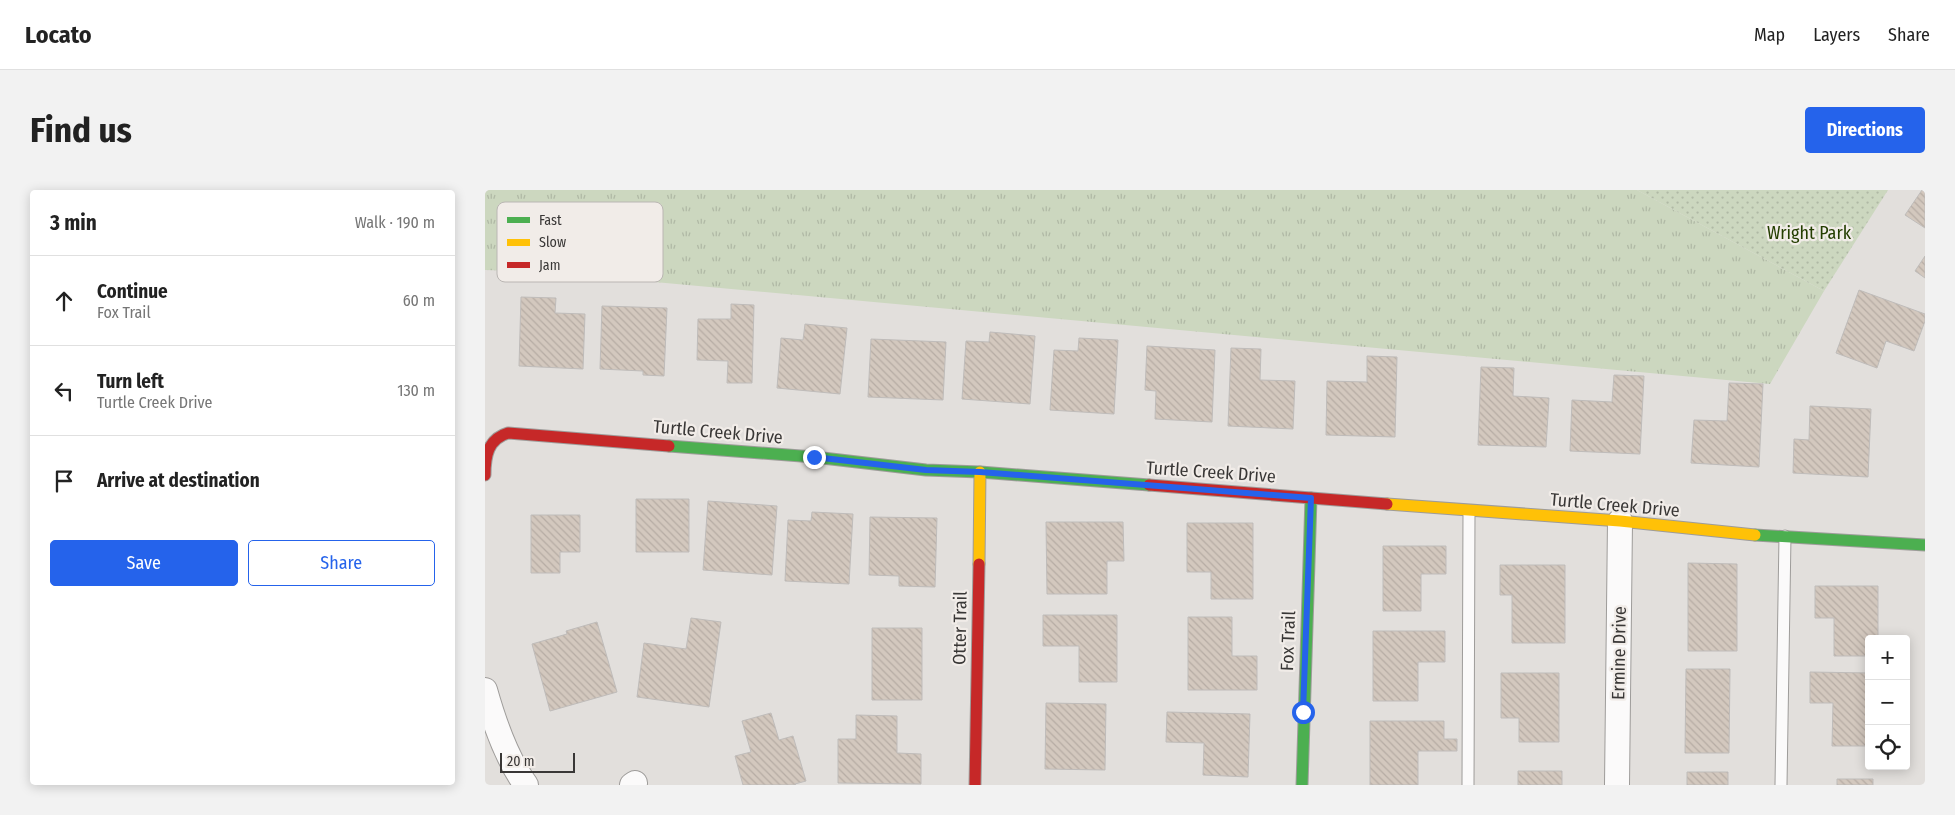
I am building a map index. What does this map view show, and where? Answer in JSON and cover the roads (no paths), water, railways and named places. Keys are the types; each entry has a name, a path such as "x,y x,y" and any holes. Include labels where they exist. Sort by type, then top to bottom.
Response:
{"street":[{"name":"Turtle Creek Drive","path":"485,475 485,465 490,448 496,438 508,432 814,457 926,470 980,472 1469,511 1620,521 1733,534 1925,544"},
{"name":"Otter Trail","path":"975,785 980,472"},
{"name":"Fox Trail","path":"1302,785 1311,498"},
{"name":"Ermine Drive","path":"1617,785 1620,521"},
{"path":"485,690 491,713 503,741 527,785"}],"lane":[{"path":"1468,785 1469,511"},
{"path":"1781,785 1785,536"}],"park label":[{"name":"Wright Park","path":"1809,233"}]}
